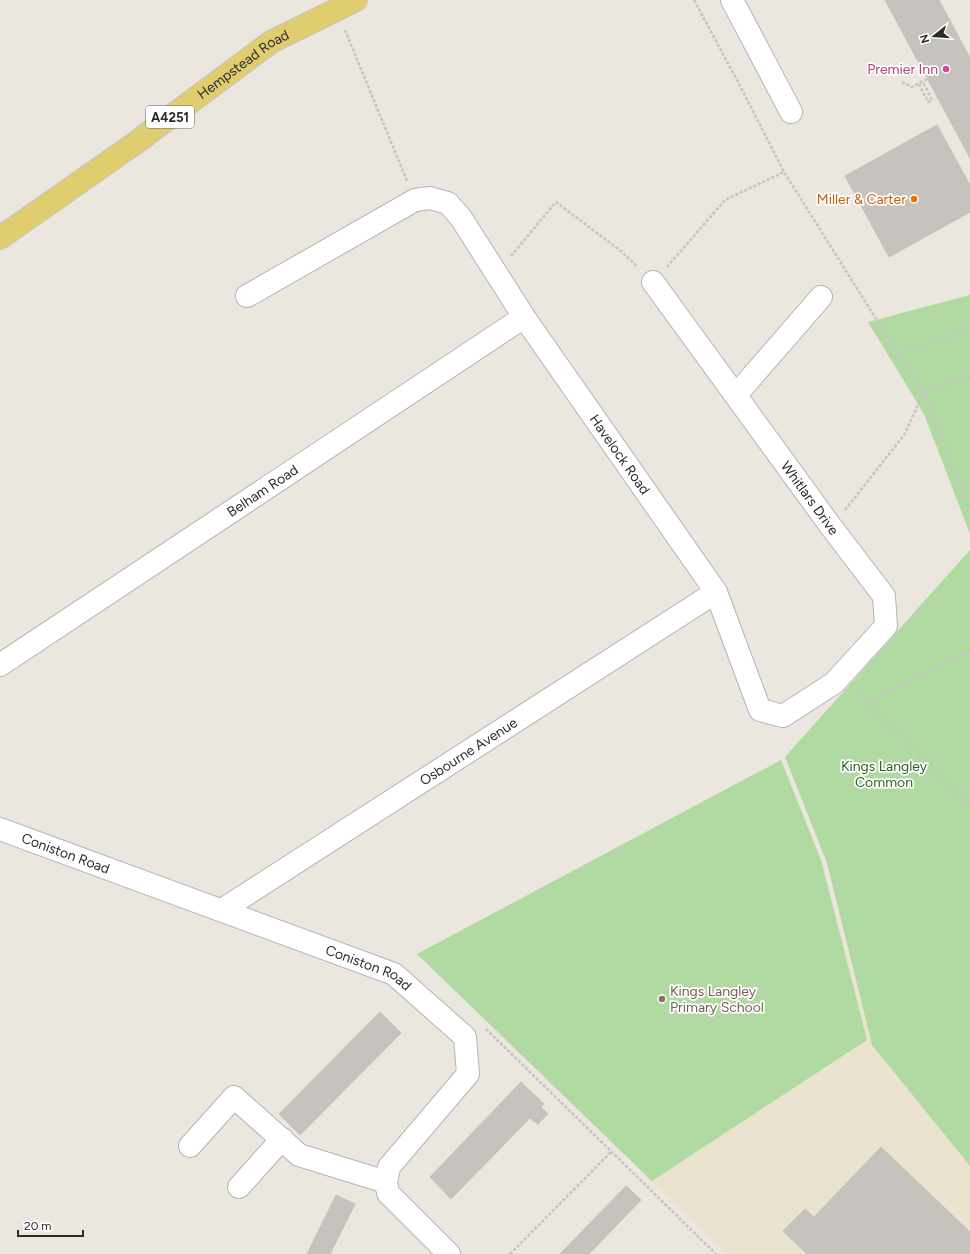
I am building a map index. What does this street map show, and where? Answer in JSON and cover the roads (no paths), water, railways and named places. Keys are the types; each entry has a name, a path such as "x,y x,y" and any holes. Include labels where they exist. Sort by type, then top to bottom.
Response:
{"main road":[{"name":"Hempstead Road","path":"0,238 134,144 271,42 356,0"}],"street":[{"path":"732,0 791,112"},
{"name":"Havelock Road","path":"247,296 415,200 430,198 448,203 461,218 524,317 716,592"},
{"name":"Whitlars Drive","path":"653,282 832,528 884,596 886,626 834,683 783,716 760,710 716,592"},
{"path":"736,395 821,297"},
{"name":"Belham Road","path":"0,665 524,317"},
{"name":"Osbourne Avenue","path":"222,910 716,592"},
{"name":"Coniston Road","path":"0,829 394,974 466,1037 468,1074 389,1167 386,1182"},
{"path":"190,1146 234,1097 300,1155 386,1182 388,1194 449,1254"},
{"path":"239,1188 282,1139"}],"place":[{"name":"Premier Inn","path":"946,69"},
{"name":"Miller & Carter","path":"914,199"},
{"name":"Kings Langley Primary School","path":"662,999"}],"park label":[{"name":"Kings Langley Common","path":"884,774"}]}
